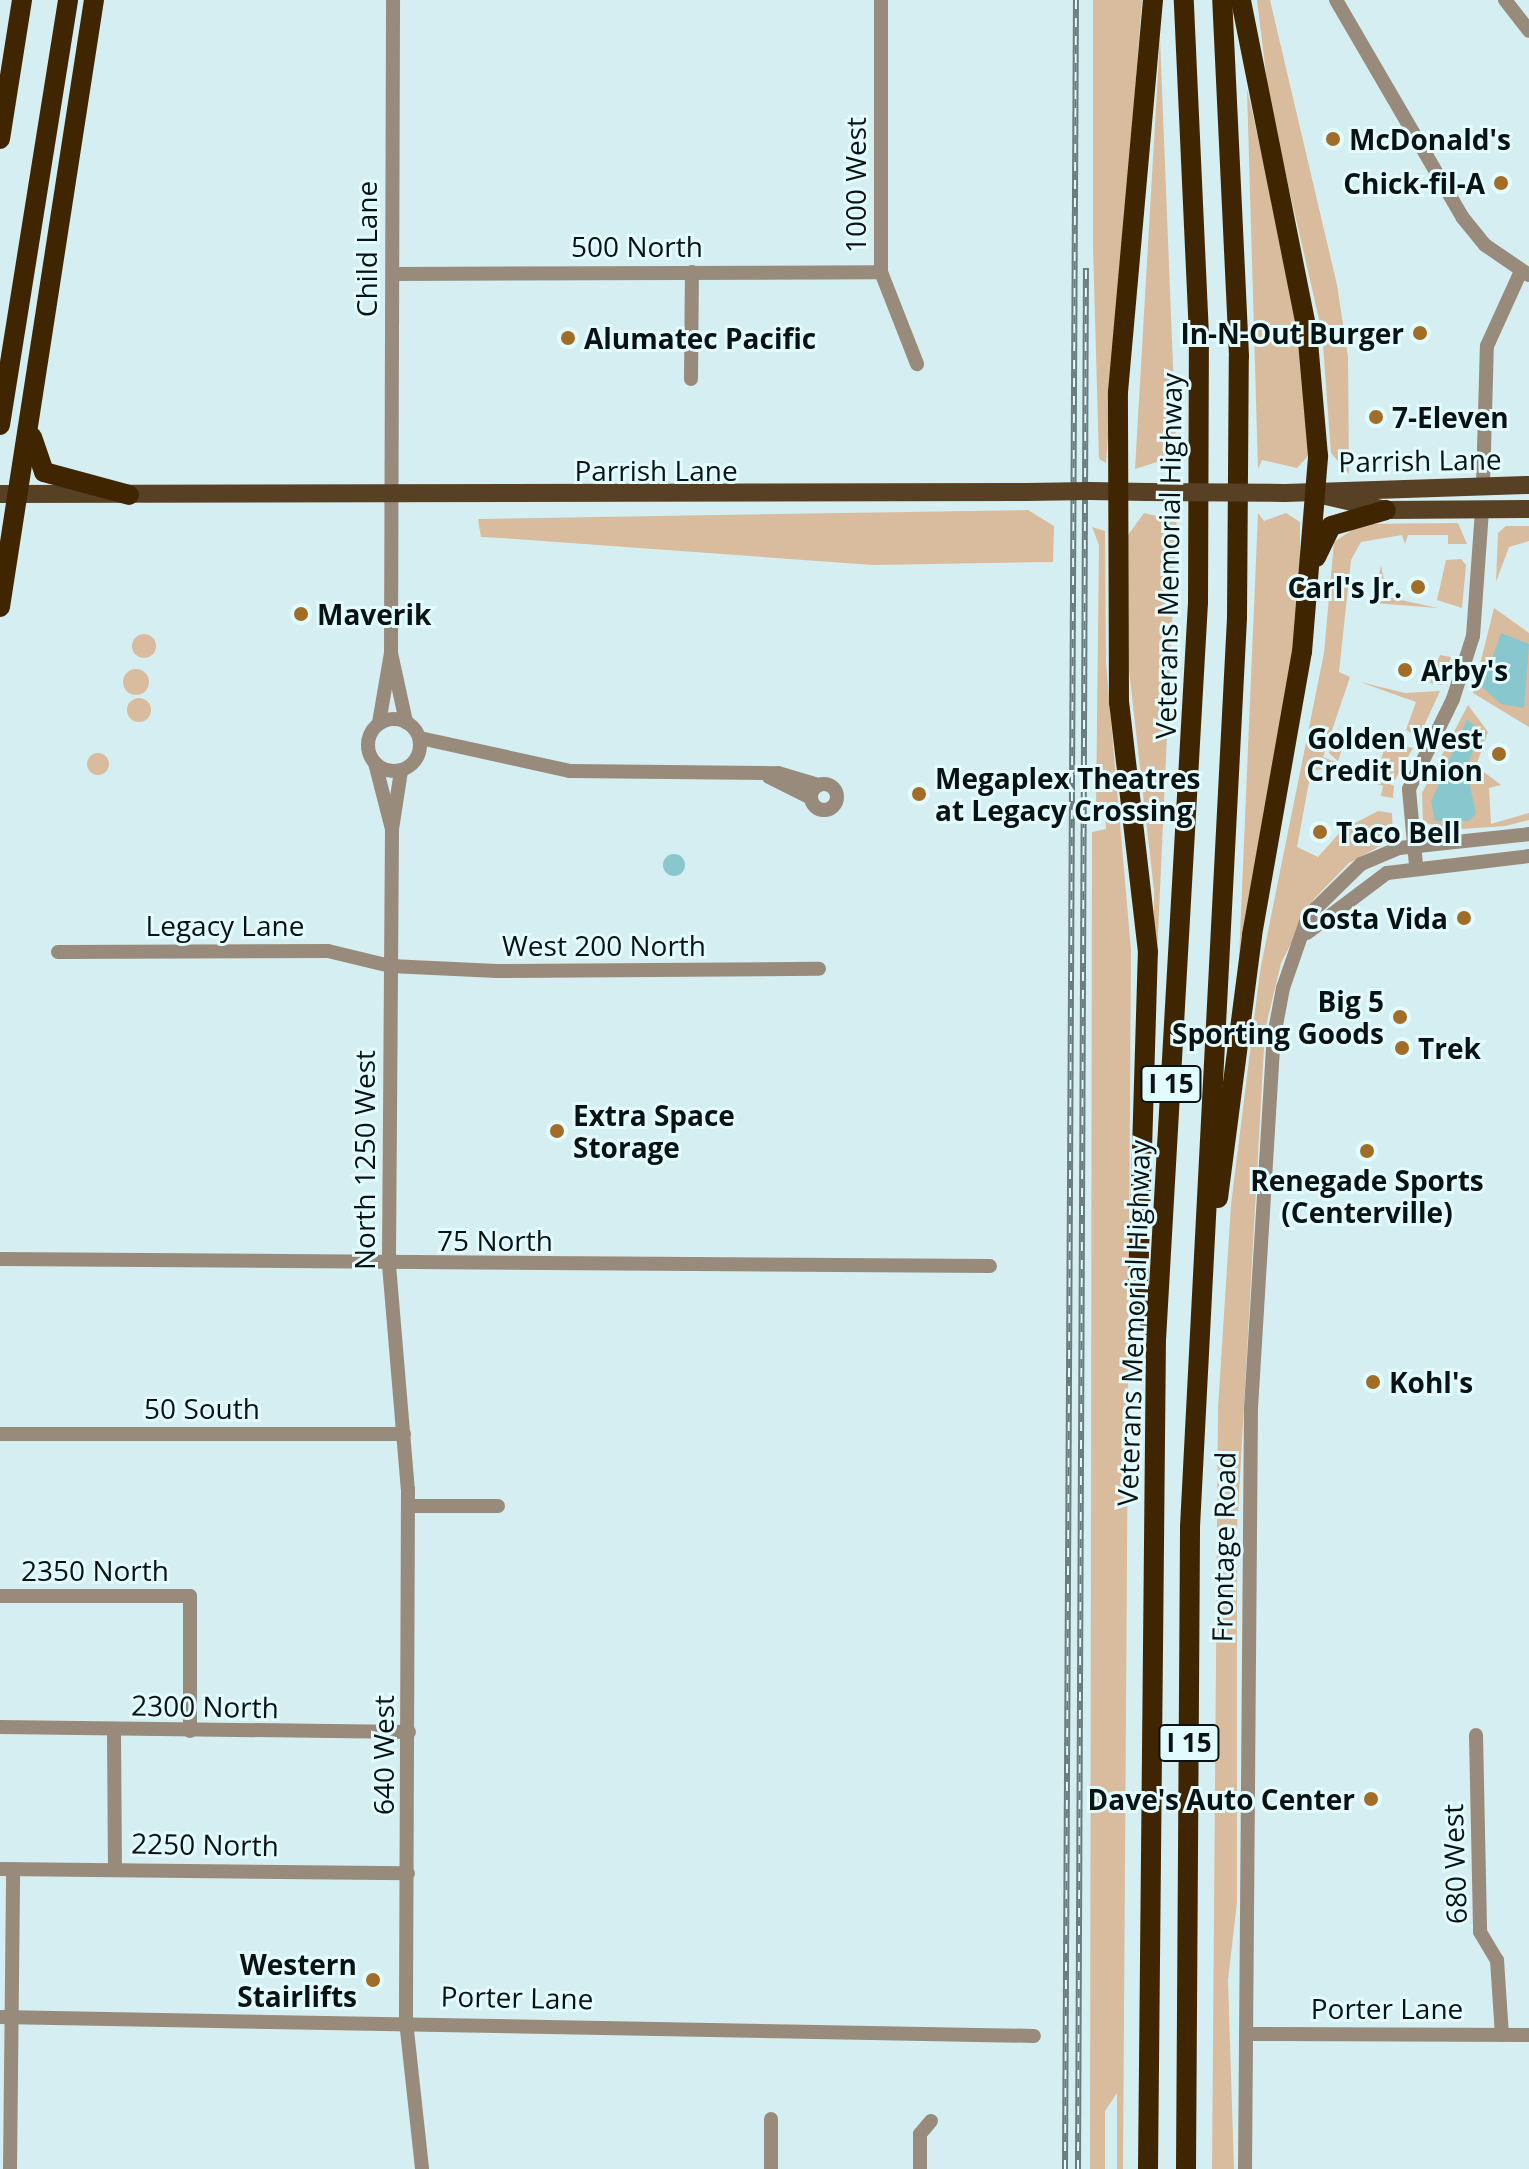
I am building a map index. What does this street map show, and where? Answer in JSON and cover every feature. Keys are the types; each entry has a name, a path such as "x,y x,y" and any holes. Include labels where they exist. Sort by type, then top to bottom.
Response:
{"highway":[{"path":"0,139 22,0"},
{"path":"0,425 68,0"},
{"path":"0,607 8,494 23,450 51,294 94,0"},
{"path":"1153,0 1120,357 1118,491 1119,703 1148,952 1138,1285 1156,1340"},
{"name":"Veterans Memorial Highway","path":"1148,2169 1156,1340 1198,602 1199,336 1184,0"},
{"name":"I 15","path":"1186,2169 1190,1527 1237,617 1239,356 1222,0"},
{"path":"1200,1316 1252,935 1295,697 1318,456 1307,331 1272,183 1241,0"},
{"path":"51,294 36,460 61,479 101,482 129,495"},
{"path":"23,450 42,482 83,495"},
{"path":"1295,697 1309,668 1321,534 1340,520 1386,510"}],"main road":[{"name":"Parrish Lane","path":"8,494 390,497 1090,491 1313,493 1529,485"},
{"name":"Parrish Lane","path":"1313,493 1386,510 1529,509"}],"street":[{"name":"Child Lane","path":"390,497 393,0"},
{"name":"1000 West","path":"881,0 881,272 917,364"},
{"path":"1354,0 1340,6 1463,218 1525,273 1487,346 1483,485"},
{"path":"1505,0 1529,31"},
{"path":"691,379 692,272"},
{"name":"500 North","path":"393,274 881,272"},
{"path":"390,497 391,653 379,723 368,746 375,763 401,771 415,761 449,750"},
{"path":"1416,865 1409,789 1453,699 1473,636 1482,509"},
{"path":"391,653 406,722 420,738 449,750 570,771 769,777 814,792"},
{"path":"379,723 406,722"},
{"path":"415,761 420,738"},
{"name":"North 1250 West","path":"375,763 392,829"},
{"name":"North 1250 West","path":"401,771 392,829 389,1265 408,1489"},
{"name":"Frontage Road","path":"1245,2169 1256,1300 1274,1036 1283,988 1307,933 1308,916 1349,872 1412,846 1529,834"},
{"name":"Frontage Road","path":"1307,933 1362,886 1416,865 1529,856"},
{"name":"Legacy Lane","path":"58,952 328,951 390,966"},
{"name":"West 200 North","path":"390,966 819,969"},
{"name":"75 North","path":"0,1259 389,1265 990,1266"},
{"name":"50 South","path":"0,1434 404,1434"},
{"name":"640 West","path":"408,1489 406,2021 422,2169"},
{"path":"408,1506 498,1506"},
{"name":"2350 North","path":"0,1596 190,1596 190,1731"},
{"name":"2300 North","path":"0,1727 114,1732 409,1732"},
{"path":"114,1732 115,1868"},
{"name":"680 West","path":"1476,1735 1480,1932 1497,1960 1502,2035"},
{"path":"6,1869 10,2169"},
{"name":"2250 North","path":"6,1869 408,1873"},
{"name":"Porter Lane","path":"6,2017 406,2021 1034,2036"},
{"name":"Porter Lane","path":"1246,2034 1529,2035"},
{"path":"771,2119 771,2169"},
{"path":"920,2169 920,2134 931,2121"}],"shaded area":[{"path":"1093,0 1142,0 1106,463 1099,459 1093,247"},
{"path":"1257,0 1270,0 1337,285 1348,357 1349,474 1331,453 1322,332 1270,106"},
{"path":"1160,38 1177,468 1173,457 1135,469"},
{"path":"1247,89 1298,314 1309,455 1297,468 1262,460 1258,469"},
{"path":"1028,510 1054,526 1053,562 873,565 481,537 478,519"},
{"path":"1144,513 1173,520 1177,513 1154,1023 1154,890 1127,653 1128,535"},
{"path":"1258,513 1264,521 1286,513 1300,522 1300,606 1238,983"},
{"path":"1458,523 1467,544 1448,544 1448,535 1408,535 1405,544 1402,535 1361,542 1351,560 1339,672 1350,677 1323,757 1394,786 1393,798 1381,796 1383,786 1328,768 1311,771 1297,847 1318,857 1342,830 1378,811 1392,813 1393,839 1349,863 1314,899 1281,963 1265,1030 1237,1530 1237,1902 1228,1980 1234,2169 1212,2169 1218,1408 1231,1205 1260,971 1324,653 1334,542 1361,524"},
{"path":"1506,526 1529,526 1529,541 1509,547 1496,582 1498,533"},
{"path":"1092,527 1105,531 1106,663 1131,950 1123,2169 1117,2169 1117,2093 1105,2111 1105,2169 1090,2169 1092,832 1106,829 1105,809 1096,809 1099,545"},
{"path":"1461,559 1466,565 1462,608 1437,600 1446,560"},
{"path":"1381,565 1387,597 1438,608 1374,603"},
{"path":"1494,608 1529,633 1529,727 1473,693"},
{"path":"139,634 149,634 156,641 156,651 149,658 139,658 132,651 132,641"},
{"path":"1440,655 1451,657 1442,685 1430,683"},
{"path":"136,669 145,673 149,682 145,691 136,695 127,691 123,682 127,673"},
{"path":"1360,682 1405,693 1440,691 1419,737 1406,730 1416,702"},
{"path":"139,698 148,701 151,710 148,719 139,722 130,719 127,710 130,701"},
{"path":"1468,705 1488,732 1476,766 1501,785 1489,788 1491,824 1529,813 1529,820 1505,826 1447,830 1423,822 1422,793"},
{"path":"1340,725 1337,737 1345,740 1338,761 1329,753"},
{"path":"1400,745 1413,748 1395,780 1377,774 1384,749"},
{"path":"98,753 106,756 109,764 106,772 98,775 90,772 87,764 90,756"}],"water":[{"path":"1501,633 1529,644 1524,708 1501,704 1482,687"},
{"path":"1467,719 1481,732 1466,768 1476,814 1468,821 1435,821 1431,802"},
{"path":"674,854 682,857 685,865 682,873 674,876 666,873 663,865 666,857"}],"railway":[{"path":"1065,2169 1076,0"},
{"path":"1078,2169 1086,268"}],"place":[{"name":"McDonald's","path":"1333,139"},
{"name":"Chick-fil-A","path":"1501,183"},
{"name":"In-N-Out Burger","path":"1420,333"},
{"name":"Alumatec Pacific","path":"568,338"},
{"name":"7-Eleven","path":"1376,417"},
{"name":"Carl's Jr.","path":"1418,587"},
{"name":"Maverik","path":"301,614"},
{"name":"Arby's","path":"1405,670"},
{"name":"Golden West Credit Union","path":"1499,754"},
{"name":"Megaplex Theatres at Legacy Crossing","path":"919,794"},
{"name":"Taco Bell","path":"1320,832"},
{"name":"Costa Vida","path":"1464,918"},
{"name":"Big 5 Sporting Goods","path":"1400,1017"},
{"name":"Trek","path":"1402,1048"},
{"name":"Extra Space Storage","path":"557,1131"},
{"name":"Renegade Sports (Centerville)","path":"1367,1151"},
{"name":"Kohl's","path":"1373,1382"},
{"name":"Dave's Auto Center","path":"1371,1799"},
{"name":"Western Stairlifts","path":"373,1980"}]}
